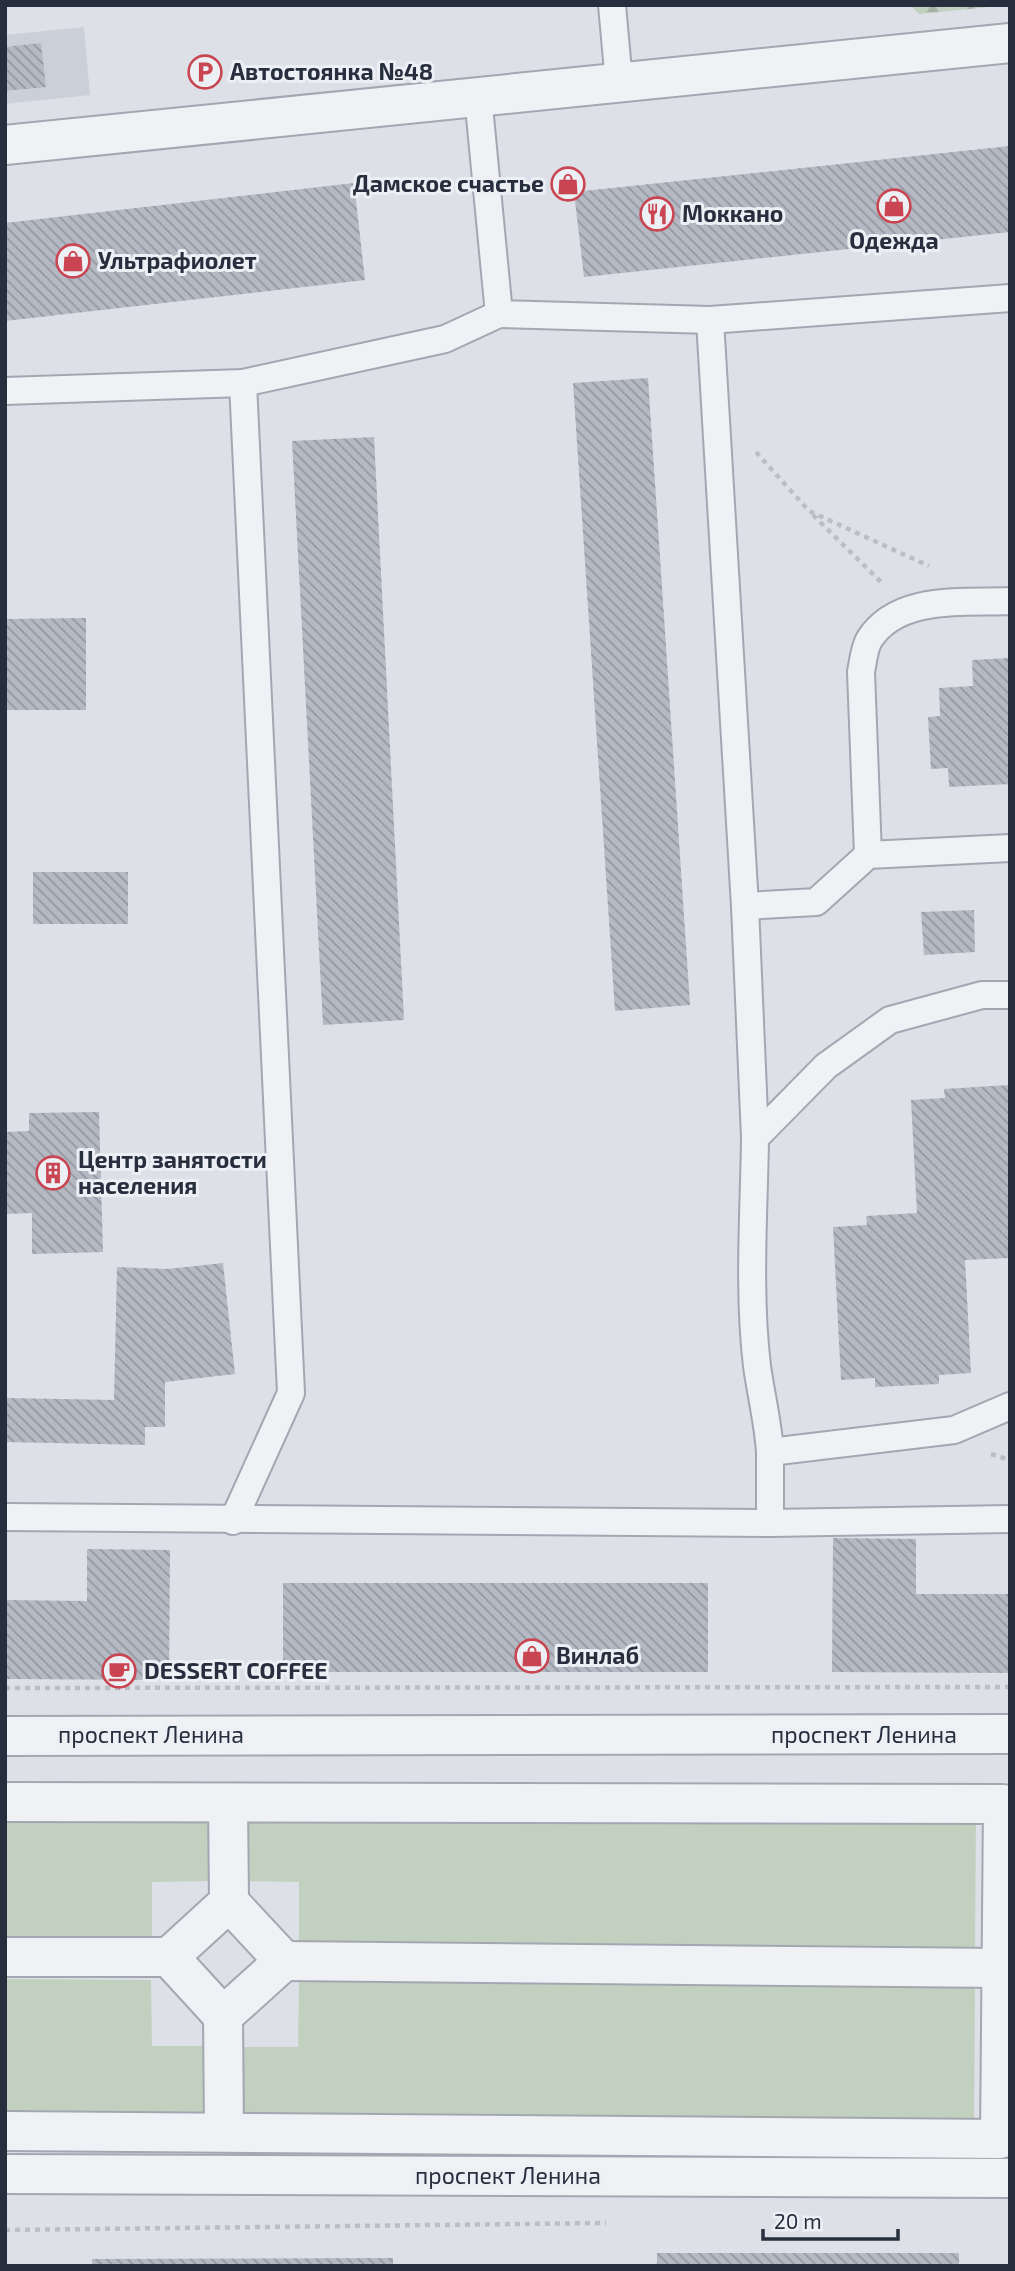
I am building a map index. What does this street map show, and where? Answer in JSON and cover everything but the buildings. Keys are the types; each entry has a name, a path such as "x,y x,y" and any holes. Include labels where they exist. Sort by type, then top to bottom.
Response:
{"street":[{"path":"5,145 1010,43"},
{"name":"проспект Ленина","path":"5,1736 1010,1734"},
{"path":"5,1802 1003,1804 1000,2139 5,2131"},
{"path":"228,1803 229,1902 284,1961"},
{"path":"5,1957 169,1957 229,1902"},
{"path":"169,1957 223,2016 224,2132"},
{"path":"223,2016 284,1961 1002,1969"},
{"name":"проспект Ленина","path":"5,2174 1010,2178"}],"lane":[{"path":"612,5 619,82"},
{"path":"478,96 499,314"},
{"path":"5,391 243,383 445,339 499,314 710,320 1010,298"},
{"path":"710,320 718,409 745,906 755,1138 757,1366 767,1411 770,1523"},
{"path":"233,1521 291,1393 243,383"},
{"path":"868,855 861,672 867,642 886,620 908,608 1010,601"},
{"path":"745,906 816,902 868,855 1010,848"},
{"path":"755,1138 826,1066 890,1020 982,995 1010,995"},
{"path":"770,1452 954,1430 1010,1406"},
{"path":"5,1517 233,1521 770,1523 1010,1519"}],"path":[{"path":"718,409 809,511 908,608"},
{"path":"809,511 932,567"},
{"path":"5,1688 1010,1687"},
{"path":"5,2230 609,2222"}],"shaded area":[{"path":"84,27 90,95 5,104 5,35"}],"green space":[{"path":"910,5 1009,5 919,14"},
{"path":"5,1809 212,1810 212,1881 152,1882 152,1947 5,1947"},
{"path":"239,1810 976,1813 975,1950 299,1948 299,1882 239,1881"},
{"path":"5,1979 151,1980 152,2046 211,2046 211,2118 5,2117"},
{"path":"299,1981 975,1983 974,2121 238,2118 239,2047 298,2047"}],"place":[{"name":"Автостоянка №48","path":"205,72"},
{"name":"Дамское счастье","path":"568,184"},
{"name":"Одежда","path":"894,206"},
{"name":"Моккано","path":"657,214"},
{"name":"Ультрафиолет","path":"73,261"},
{"name":"Центр занятости населения","path":"53,1173"},
{"name":"Винлаб","path":"532,1656"},
{"name":"DESSERT COFFEE","path":"119,1671"}]}
